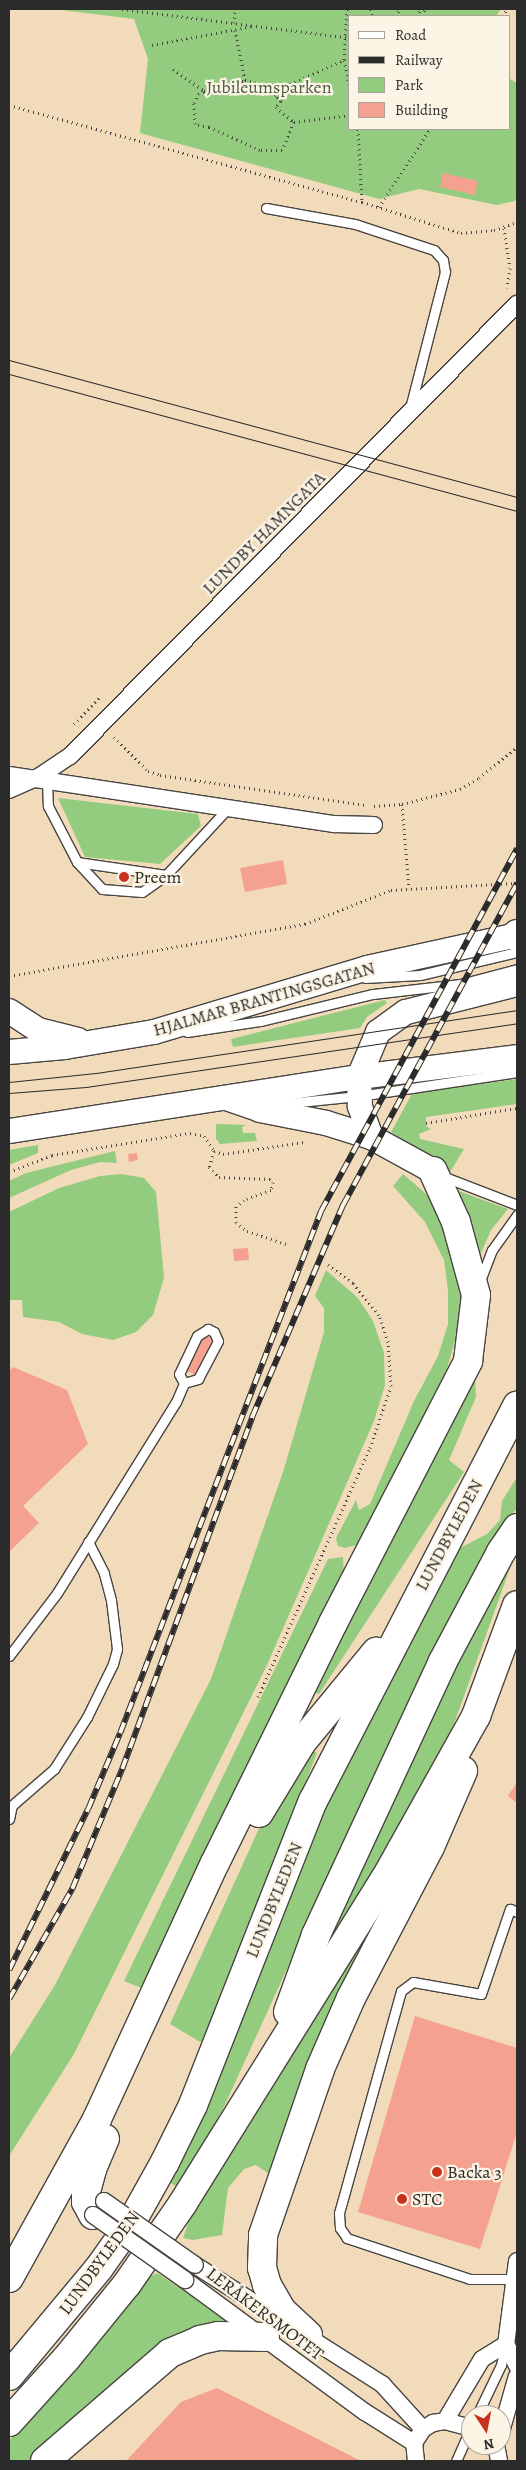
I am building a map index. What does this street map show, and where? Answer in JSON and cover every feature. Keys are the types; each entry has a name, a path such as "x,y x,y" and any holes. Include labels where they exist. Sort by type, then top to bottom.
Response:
{"highway":[{"path":"9,2278 97,2119 215,1863 333,1623 458,1385 472,1341 476,1295 464,1243 433,1171"},
{"name":"LUNDBYLEDEN","path":"9,2376 99,2268 131,2223 165,2162 193,2105 314,1801 409,1612 517,1406"},
{"path":"269,2064 316,1935 422,1705 501,1552 517,1528"},
{"name":"LUNDBYLEDEN","path":"9,2422 66,2360 127,2284 183,2203 385,1878 476,1716 517,1605"},
{"path":"9,2286 62,2218 94,2206 92,2169 249,1830 302,1742 409,1612"},
{"path":"308,2336 282,2311 267,2285 262,2268 263,2235 320,2070 351,1998 412,1884 447,1810 462,1773 476,1716"},
{"path":"45,2461 170,2353 200,2340 219,2336 265,2337"}],"main road":[{"name":"HJALMAR BRANTINGSGATAN","path":"9,1052 92,1043 143,1035 203,1020 334,977 517,939"},
{"path":"371,1137 359,1087 374,1038 390,1021 415,1010 517,984"},
{"path":"9,1011 38,1030"},
{"path":"9,1029 38,1030 92,1043"},
{"path":"9,1131 225,1097 359,1087 517,1057"},
{"path":"225,1097 260,1110 326,1123 371,1137 433,1171"}],"street":[{"name":"LUNDBY HAMNGATA","path":"9,790 38,780 61,763 102,724 408,418 517,304"},
{"path":"9,775 230,806 334,824 374,825"},
{"name":"LERÅKERSMOTET","path":"94,2206 195,2265 382,2384 416,2451"},
{"name":"LERÅKERSMOTET","path":"94,2206 185,2280 265,2337 416,2451"},
{"path":"517,2261 513,2279 506,2344 517,2366"},
{"path":"445,2421 482,2359 506,2344"},
{"path":"509,2405 517,2376"},
{"path":"416,2451 433,2423 445,2421 461,2425"}],"lane":[{"path":"266,208 355,224 434,250 443,260 445,272 408,418"},
{"path":"38,780 48,806 77,862 102,889 142,892 166,875 230,806"},
{"path":"77,862 166,875"},
{"path":"143,1035 203,1031 261,1021 374,994 460,984 517,969"},
{"path":"359,1087 517,1072"},
{"path":"433,1171 517,1205"},
{"path":"476,1295 492,1250 517,1215"},
{"path":"208,1329 214,1332 218,1341 198,1379 184,1383 179,1374 197,1336 208,1329"},
{"path":"9,1656 57,1593 176,1402 184,1383"},
{"path":"9,1819 10,1807 54,1769 87,1717 113,1664 117,1649 109,1591 99,1562 88,1542"},
{"path":"513,2279 470,2279 347,2238 340,2228 338,2213 401,1991 413,1982 481,1994 510,1909 517,1912"},
{"path":"482,2405 500,2364 506,2344"}],"path":[{"path":"122,9 348,37"},
{"path":"234,23 235,9"},
{"path":"347,9 343,36 344,60 348,79"},
{"path":"152,45 257,26"},
{"path":"235,30 245,80"},
{"path":"275,96 290,84 344,60"},
{"path":"173,69 204,91 214,92 245,80 267,86 281,101 276,107 294,122 348,115"},
{"path":"204,91 198,94 194,103 195,124 209,127 260,150 282,150 294,122"},
{"path":"9,105 362,202 461,233 494,230 517,222"},
{"path":"358,130 362,202"},
{"path":"379,207 429,130"},
{"path":"88,709 148,771 160,775 363,805 402,804 460,789 479,778 517,747"},
{"path":"402,804 409,889"},
{"path":"9,976 305,924 384,892 517,883"},
{"path":"426,1123 517,1108"},
{"path":"9,1172 52,1155 190,1133 204,1136 214,1151 223,1154 311,1141"},
{"path":"214,1151 210,1167 219,1177 270,1179 273,1182 270,1190 244,1200 236,1206 236,1222 247,1231 286,1244"},
{"path":"258,1697 370,1448 391,1386 390,1350 379,1316 353,1283 328,1265"}],"green space":[{"name":"Jubileumsparken","path":"54,9 501,9 497,15 348,15 348,130 511,130 511,80 517,83 517,197 515,201 497,205 419,189 379,199 140,133 148,59 134,19"},
{"path":"58,798 198,814 201,826 160,864 85,857"},
{"path":"385,1000 387,1003 367,1017 360,1028 233,1047 231,1039"},
{"path":"517,1079 517,1104 426,1117 426,1126 431,1129 419,1134 420,1139 464,1149 450,1172 434,1164 391,1132 413,1092"},
{"path":"216,1124 247,1125 242,1127 243,1133 255,1133 257,1141 220,1144 216,1139"},
{"path":"38,1145 38,1153 9,1165 9,1150"},
{"path":"115,1151 117,1163 100,1162 71,1170 9,1198 9,1181 26,1173"},
{"path":"122,1174 144,1178 156,1192 164,1278 153,1315 136,1332 113,1340 82,1334 59,1322 23,1317 22,1300 9,1300 9,1212 59,1188 100,1176"},
{"path":"403,1174 425,1193 442,1213 460,1270 462,1316 442,1386 365,1533 356,1545 345,1548 338,1546 336,1538 356,1500 359,1510 370,1504 414,1401 438,1356 448,1324 448,1291 444,1260 425,1222 393,1186"},
{"path":"453,1189 508,1209 491,1230 481,1253 478,1253"},
{"path":"326,1270 358,1298 373,1321 384,1353 385,1385 374,1421 267,1665 74,2054 9,2156 9,2058 55,1985 211,1679 284,1469 324,1332 324,1308 315,1296"},
{"path":"475,1379 476,1397 449,1460 464,1472 319,1694 311,1690"},
{"path":"517,1477 517,1508 505,1523 307,1925 223,2109 178,2188 171,2183 196,2128 302,1858 344,1766 454,1551 487,1534 500,1520 502,1501"},
{"path":"517,1549 446,1746 399,1836 335,1938 327,1932 441,1692"},
{"path":"343,1557 344,1575 144,1989 124,1981 328,1559"},
{"path":"308,1748 317,1753 202,2043 170,2024 262,1822"},
{"path":"380,1909 387,1913 272,2176 256,2165 244,2169 228,2188 222,2235 193,2240 183,2238 192,2212"},
{"path":"157,2273 235,2323 219,2328 31,2461 9,2461 9,2441 147,2278"}],"building":[{"path":"443,173 478,181 475,195 440,187"},
{"path":"283,860 287,884 245,892 240,868"},
{"path":"137,1153 138,1160 129,1162 128,1154"},
{"path":"248,1248 249,1260 234,1261 233,1249"},
{"path":"203,1334 213,1339 195,1375 185,1370"},
{"path":"13,1367 67,1390 88,1444 23,1506 39,1523 9,1552 9,1371"},
{"path":"517,1782 517,1803 508,1796"},
{"name":"Backa 3","path":"415,2016 517,2048 517,2132 480,2249 358,2212"},
{"path":"217,2388 361,2461 126,2461 181,2402"}],"tram line":[{"path":"9,360 517,497"},
{"path":"9,374 517,511"},
{"path":"9,1082 96,1073 517,1010"},
{"path":"9,1093 86,1087 517,1023"}],"railway":[{"path":"9,1970 88,1809 120,1733 321,1211 517,849"},
{"path":"9,1999 72,1889 122,1769 252,1417 343,1205 517,883"}],"place":[{"name":"Preem","path":"124,877"},
{"name":"Backa 3","path":"437,2172"},
{"name":"STC","path":"402,2199"}]}
